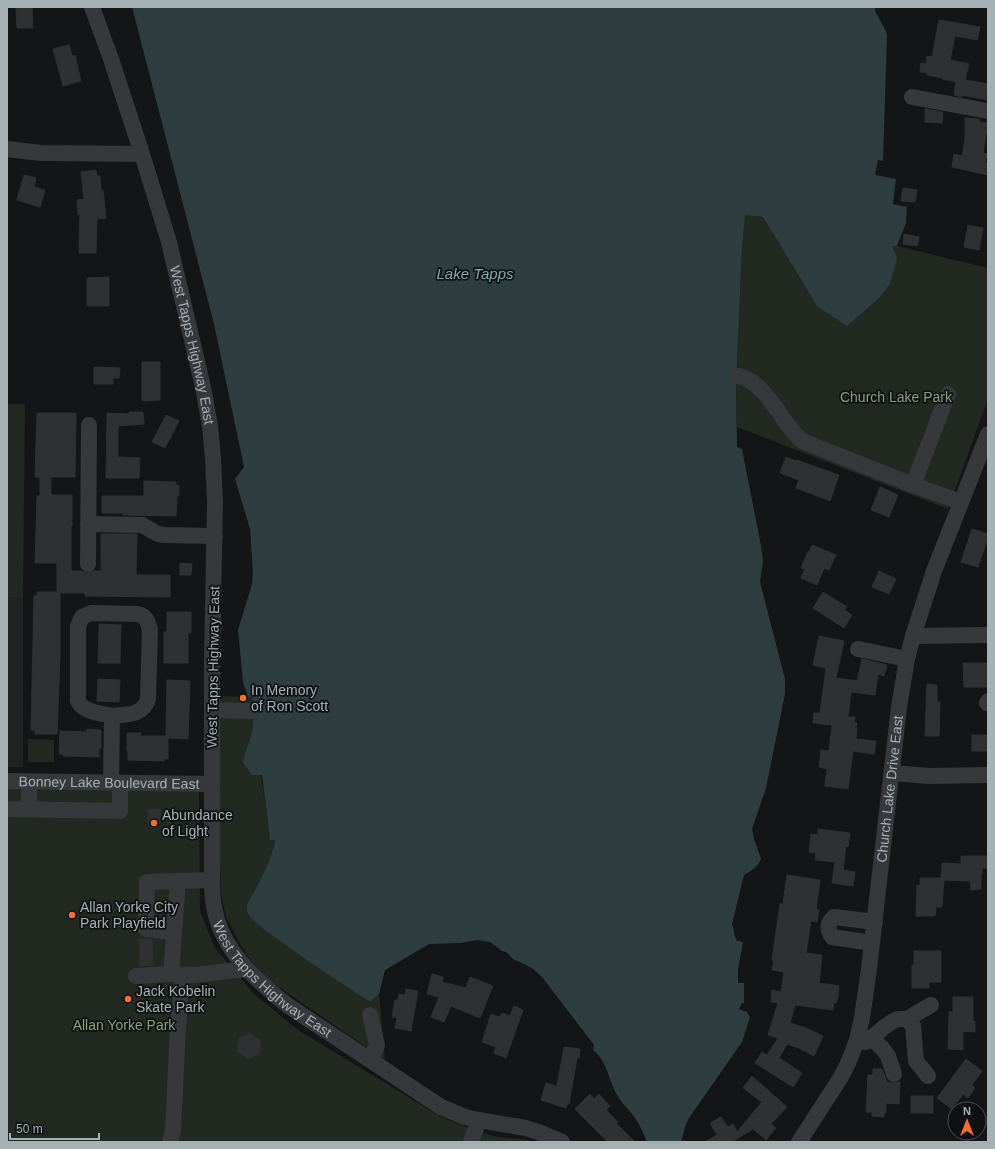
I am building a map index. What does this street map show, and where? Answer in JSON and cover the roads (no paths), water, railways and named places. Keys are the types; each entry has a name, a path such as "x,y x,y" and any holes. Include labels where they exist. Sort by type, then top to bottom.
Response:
{"street":[{"name":"West Tapps Highway East","path":"92,7 111,59 170,242 203,387 210,426 215,504 211,784 212,880 214,911 218,925 233,952 246,969 265,988 287,1005 442,1107 479,1120 526,1128 562,1142"},
{"path":"912,97 988,111"},
{"path":"7,149 42,153 142,154"},
{"path":"738,376 744,377 773,403 795,436 802,441 913,485 961,502"},
{"path":"913,485 948,394"},
{"path":"88,564 89,426"},
{"name":"Church Lake Drive East","path":"799,1142 864,1039 862,1018 875,922 899,707 907,659 934,571 988,434"},
{"path":"88,524 142,525 158,534 164,535 215,536"},
{"path":"91,613 143,615 150,630 147,704 138,712 112,716 83,708 78,701 78,626 82,617 91,613"},
{"path":"913,636 988,634"},
{"path":"858,649 907,659"},
{"path":"212,710 252,711"},
{"path":"7,809 120,811 116,783 112,716"},
{"path":"892,773 928,776 988,775"},
{"name":"Bonney Lake Boulevard East","path":"7,781 211,784"},
{"path":"29,782 29,809"},
{"path":"174,932 146,929 147,882 212,880"},
{"path":"170,1142 173,1130 178,1028 177,975 174,932 178,881"},
{"path":"872,943 832,937 828,926 834,917 875,922"},
{"path":"136,976 177,975 246,969"},
{"path":"864,1039 897,1020 907,1019 931,1005"},
{"path":"370,1014 377,1045 370,1060"},
{"path":"907,1019 913,1026 916,1061 928,1076"},
{"path":"864,1039 882,1048 888,1056 894,1074"},
{"path":"471,1142 479,1120"}],"water":[{"name":"Lake Tapps","path":"132,7 876,7 875,11 886,31 887,36 883,161 878,160 875,175 896,179 893,204 907,207 906,223 897,246 892,246 897,258 890,284 879,298 847,326 817,306 763,217 745,215 742,248 736,385 737,447 742,449 761,546 763,561 760,582 785,679 785,694 766,788 752,829 761,859 756,867 744,875 732,924 737,941 743,943 738,969 738,983 744,983 744,1003 742,1003 739,1009 747,1012 750,1017 742,1042 689,1118 681,1142 647,1142 637,1121 616,1093 604,1064 598,1054 593,1050 594,1045 542,977 532,968 513,959 506,952 502,951 490,942 477,940 461,943 429,944 385,970 379,994 371,1001 367,1000 314,965 266,931 250,917 247,911 247,904 267,865 275,840 270,840 262,775 252,775 243,763 245,752 251,736 254,712 253,698 248,697 243,682 238,630 252,584 253,573 250,529 235,479 244,467 214,324"}],"place":[{"name":"In Memory of Ron Scott","path":"243,698"},
{"name":"Abundance of Light","path":"154,823"},
{"name":"Allan Yorke City Park Playfield","path":"72,915"},
{"name":"Jack Kobelin Skate Park","path":"128,999"}],"park label":[{"name":"Church Lake Park","path":"896,397"},
{"name":"Allan Yorke Park","path":"124,1025"}]}
